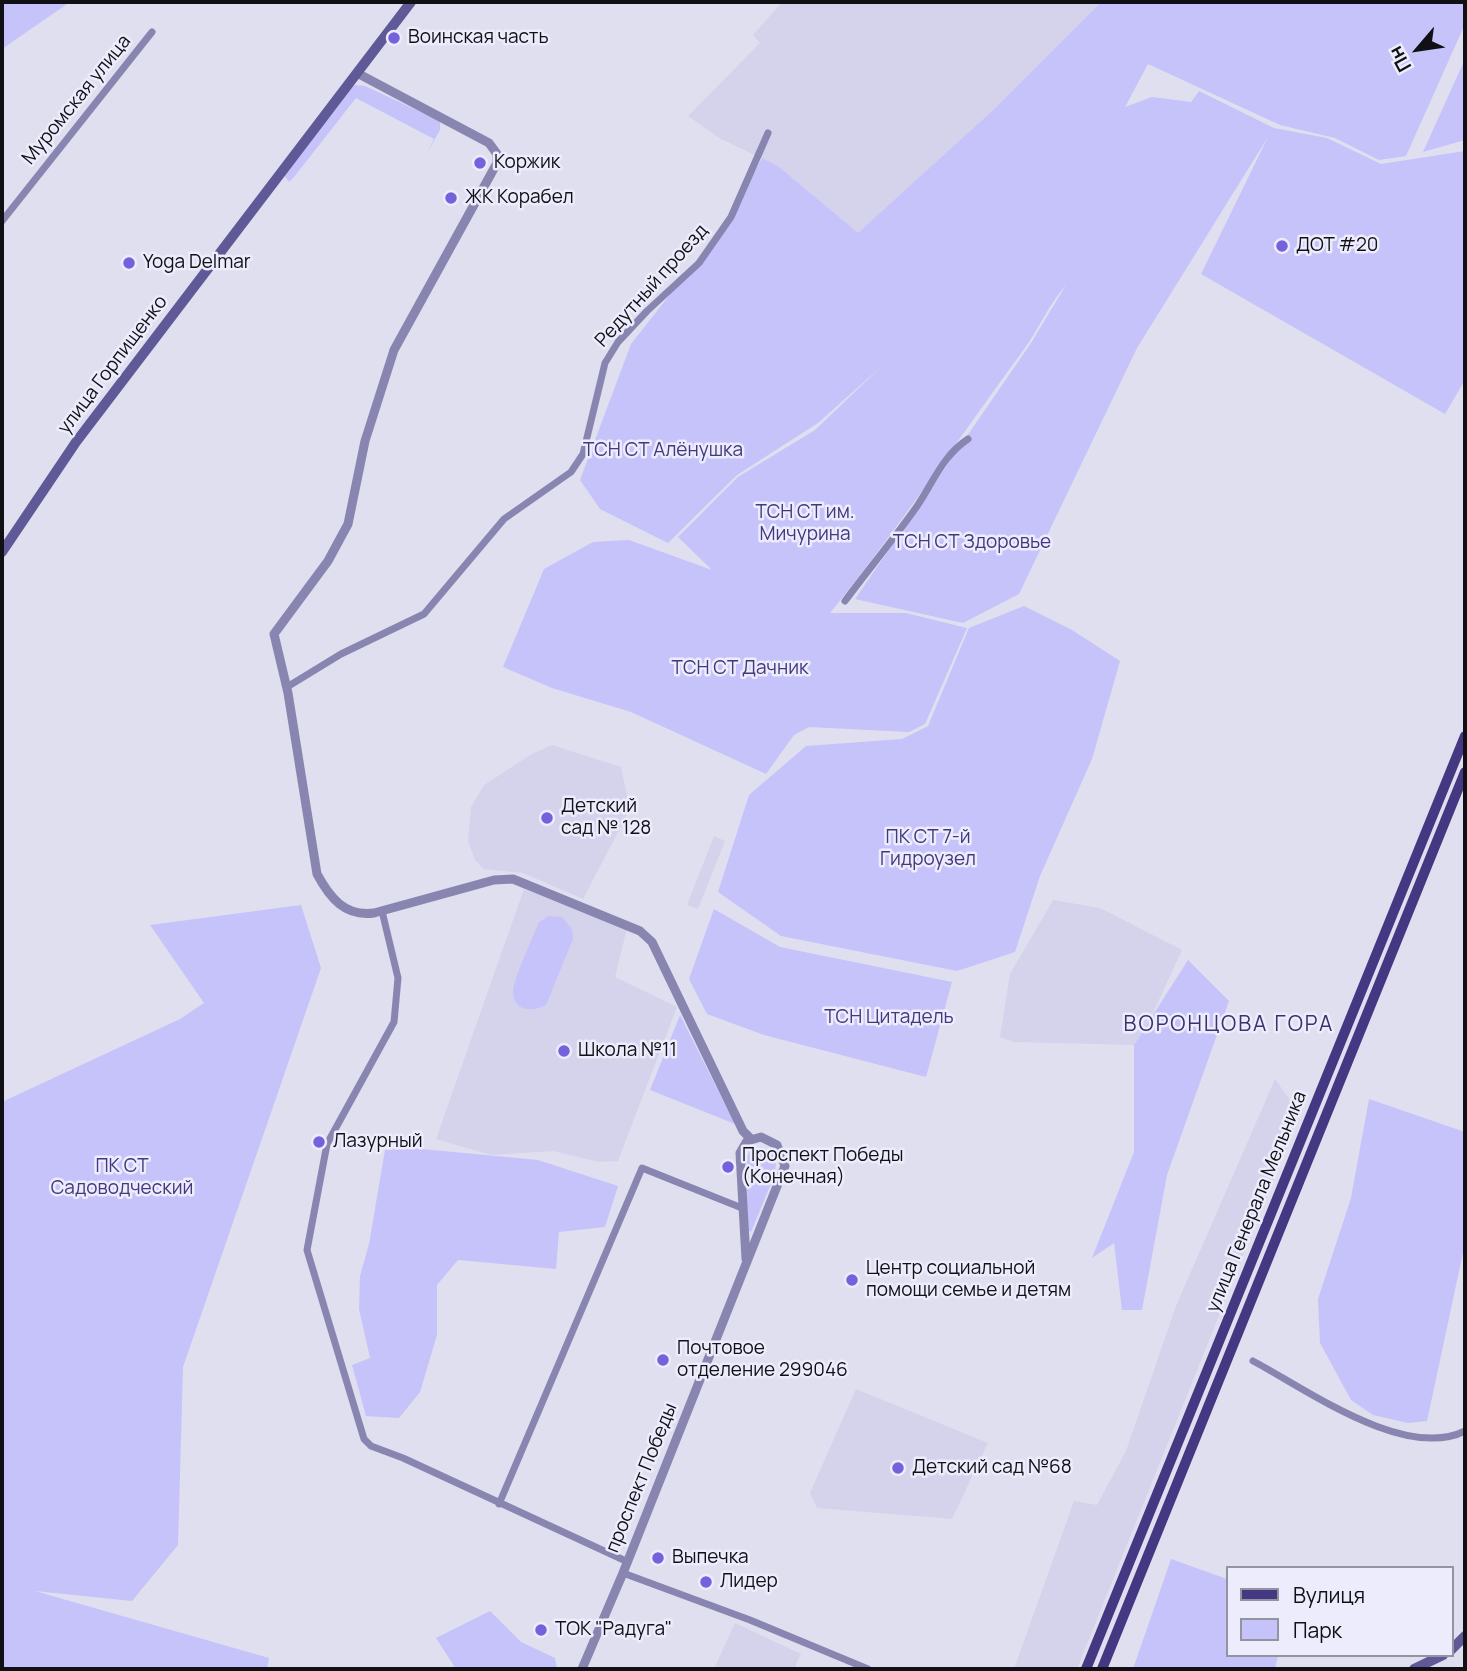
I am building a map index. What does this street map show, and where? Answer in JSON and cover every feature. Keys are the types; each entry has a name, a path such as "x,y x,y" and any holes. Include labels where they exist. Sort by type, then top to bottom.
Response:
{"main road":[{"name":"улица Горпищенко","path":"3,547 76,442 411,2"},
{"name":"улица Генерала Мельника","path":"1086,1669 1463,747 1465,736"},
{"name":"улица Генерала Мельника","path":"1102,1669 1465,772"},
{"path":"1324,1082 1337,1088"},
{"path":"1414,1669 1439,1657"}],"street":[{"name":"Муромская улица","path":"2,220 152,32"},
{"path":"357,73 488,143 497,154 497,163 394,350 381,382 365,441 348,524 339,543 315,580 275,628 275,642 287,687 317,874 330,895 348,911 361,915 513,878 640,931 652,942 743,1131 751,1139"},
{"name":"Редутный проезд","path":"287,687 341,654 424,614 505,519 571,472 583,454 605,363 618,342 699,263 732,217 768,133"},
{"path":"845,601 914,511 932,479 957,446 968,439"},
{"path":"382,911 398,978 394,1022 327,1144 307,1250 368,1443 628,1562"},
{"name":"проспект Победы","path":"582,1669 628,1562 785,1166 783,1154 773,1141 761,1137 751,1139 740,1153 746,1259"},
{"path":"499,1504 642,1168 742,1208"},
{"path":"1254,1361 1373,1426 1434,1439 1452,1437 1465,1431"},
{"path":"623,1573 750,1620 868,1669"}],"shaded area":[{"path":"782,2 1101,2 991,112 858,234 778,166 721,139 688,116 760,43 753,35"},
{"name":"Детский сад № 128","path":"552,745 621,767 630,809 583,899 523,873 484,869 475,860 468,841 471,807 484,785 532,754"},
{"path":"714,836 725,841 698,909 687,905"},
{"name":"Школа №11","path":"524,889 627,928 615,977 677,1007 618,1161 599,1162 553,1151 491,1155 436,1139"},
{"path":"1053,900 1100,908 1182,950 1151,1017 1134,1045 1014,1042 1000,1037 1010,974"},
{"path":"1275,1079 1300,1114 1077,1669 1014,1669 1074,1501 1097,1505 1126,1451 1176,1306"},
{"name":"Детский сад №68","path":"856,1389 988,1443 952,1519 817,1508 810,1493"},
{"path":"735,1623 801,1654 794,1669 714,1669"}],"green space":[{"path":"2,2 70,2 2,49"},
{"path":"1101,2 1465,2 1465,24 1406,156 1379,160 1335,138 1280,125 1148,64 1125,107 1152,97 1191,102 1199,91 1274,128 1327,138 1381,164 1465,151 1465,380 1445,414 1201,274 1268,137 1137,348 1019,594 963,623 855,599 1031,343 1066,285 1028,344 928,484 830,613 906,613 967,628 925,724 909,732 809,727 794,735 766,774 631,712 552,688 503,667 544,569 593,542 629,540 712,570 678,537 738,477 815,430 883,365 818,423 737,475 668,543 600,509 580,480 631,344 731,217 762,158 778,166 858,233 991,112"},
{"path":"1465,59 1465,140 1423,152"},
{"path":"365,86 440,121 440,130 426,155 434,139 356,98 289,182 284,175 349,87"},
{"name":"ПК СТ 7-й Гидроузел","path":"1024,606 1072,630 1120,661 1092,759 1040,876 1015,952 957,971 781,936 718,892 749,795 806,746 902,739 928,726 969,628"},
{"name":"ПК СТ Садоводческий","path":"301,905 321,968 183,1367 178,1545 132,1601 35,1591 269,1658 267,1669 2,1669 2,1102 180,1019 204,1003 150,925"},
{"name":"ТСН Цитадель","path":"714,909 780,947 952,982 926,1077 764,1035 707,1014 689,979"},
{"path":"549,916 562,917 572,929 573,939 546,1005 525,1009 516,1003 514,985 539,922"},
{"path":"1188,960 1229,1001 1167,1175 1142,1310 1122,1310 1114,1243 1092,1258 1134,1152 1134,1045"},
{"path":"680,1015 735,1124 650,1090"},
{"path":"1369,1099 1465,1132 1465,1243 1427,1421 1408,1423 1373,1415 1351,1400 1320,1343 1318,1299 1351,1198"},
{"path":"761,1147 772,1153 776,1160 775,1174 751,1232 748,1230 745,1162 750,1150"},
{"path":"411,1148 538,1160 618,1186 605,1227 559,1232 556,1269 458,1260 437,1285 437,1335 420,1392 399,1418 366,1416 352,1365 370,1358 359,1309 360,1276 369,1244 385,1150"},
{"path":"1171,1559 1226,1579 1226,1657 1278,1657 1275,1669 1133,1669"},
{"path":"490,1611 521,1642 555,1658 557,1669 456,1669 436,1638"}],"place":[{"name":"Воинская часть","path":"394,38"},
{"name":"Коржик","path":"480,163"},
{"name":"ЖК Корабел","path":"451,198"},
{"name":"ДОТ #20","path":"1282,246"},
{"name":"Yoga Delmar","path":"129,263"},
{"name":"Детский сад № 128","path":"547,818"},
{"name":"Школа №11","path":"564,1051"},
{"name":"Лазурный","path":"319,1142"},
{"name":"Проспект Победы (Конечная)","path":"728,1167"},
{"name":"Центр социальной помощи семье и детям","path":"852,1280"},
{"name":"Почтовое отделение 299046","path":"663,1360"},
{"name":"Детский сад №68","path":"898,1468"},
{"name":"Выпечка","path":"658,1558"},
{"name":"Лидер","path":"706,1582"},
{"name":"ТОК \"Радуга\"","path":"541,1630"}],"district":[{"name":"ВОРОНЦОВА ГОРА","path":"1229,1025"}],"park label":[{"name":"ТСН СТ Алёнушка","path":"663,451"},
{"name":"ТСН СТ им. Мичурина","path":"805,524"},
{"name":"ТСН СТ Здоровье","path":"972,543"},
{"name":"ТСН СТ Дачник","path":"740,669"}]}
